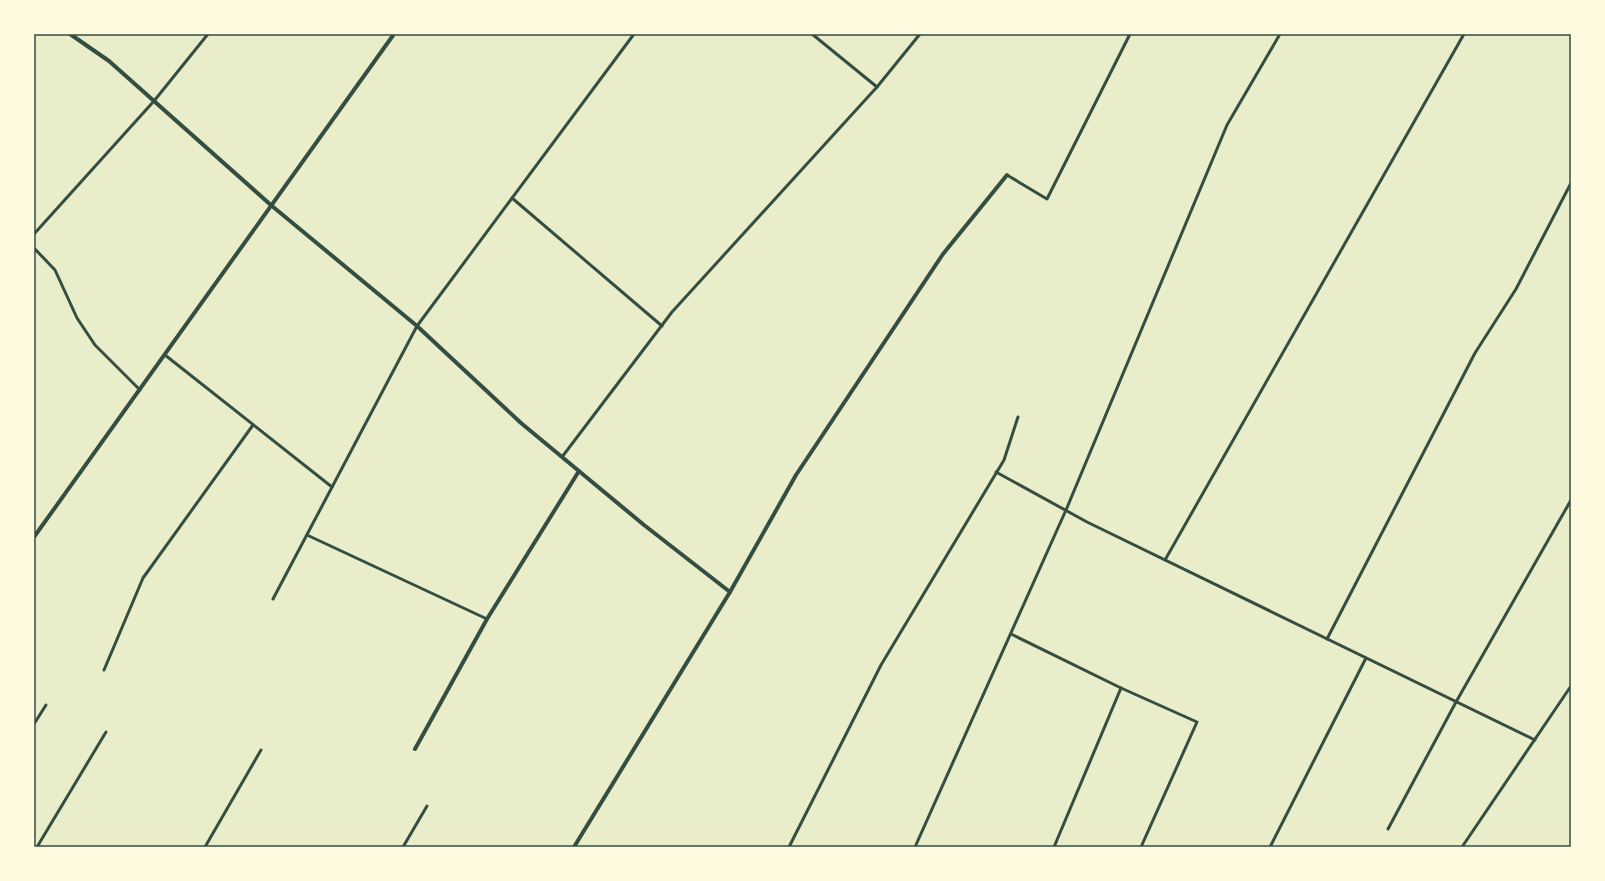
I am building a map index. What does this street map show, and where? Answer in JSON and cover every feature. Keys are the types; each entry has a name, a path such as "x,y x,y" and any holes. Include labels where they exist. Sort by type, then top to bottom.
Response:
{"street":[{"path":"70,34 109,61 272,206 417,326 521,423 644,525 730,592"},
{"path":"34,537 394,34"},
{"path":"582,847 575,846 730,592 796,475 942,254 1008,175"},
{"path":"415,749 487,619 579,471"}],"lane":[{"path":"34,234 154,101 208,34"},
{"path":"273,599 417,326 634,34"},
{"path":"812,34 877,87"},
{"path":"562,457 672,312 877,87 920,34"},
{"path":"1008,175 1047,199 1130,34"},
{"path":"915,847 1066,510 1227,125 1280,34"},
{"path":"1164,560 1464,34"},
{"path":"1327,639 1475,353 1516,289 1571,183"},
{"path":"512,198 662,326"},
{"path":"34,248 56,270 77,318 95,345 140,390"},
{"path":"166,354 332,487"},
{"path":"789,847 881,664 1004,460 1018,417"},
{"path":"104,670 143,578 253,425"},
{"path":"996,472 1164,560 1535,740"},
{"path":"1388,829 1456,702 1571,500"},
{"path":"306,535 487,619"},
{"path":"1011,634 1121,688 1197,722 1141,847"},
{"path":"1270,847 1366,658"},
{"path":"1462,847 1571,686"},
{"path":"1054,847 1121,688"},
{"path":"34,724 46,705"},
{"path":"37,847 106,732"},
{"path":"205,847 261,750"},
{"path":"403,847 426,806"}]}
